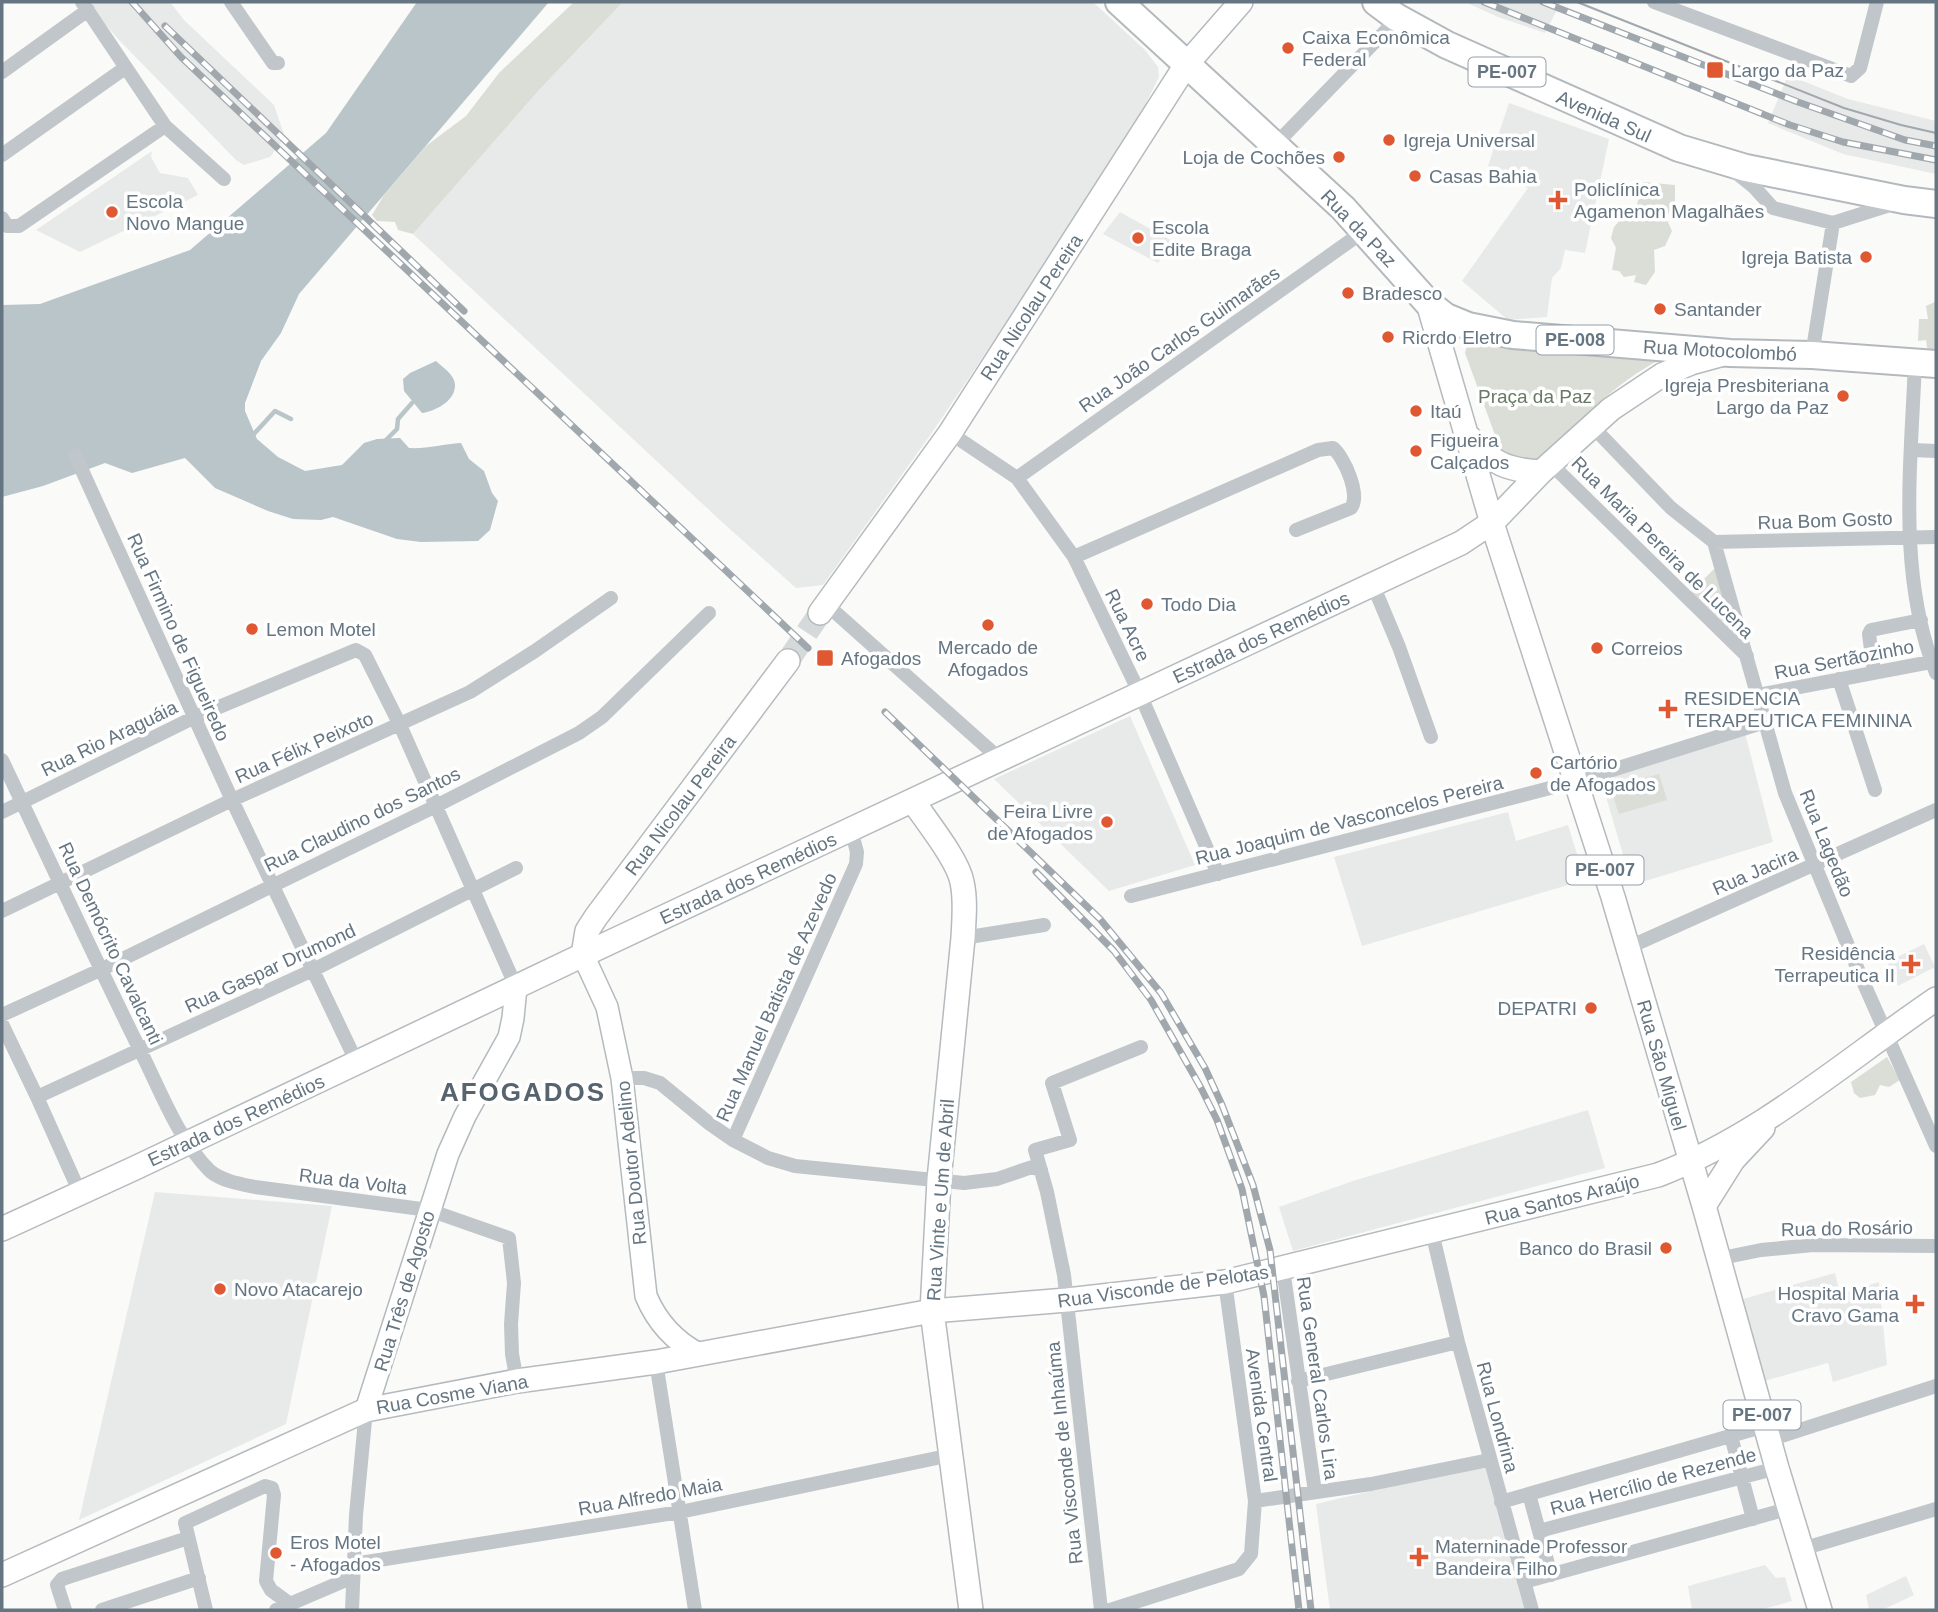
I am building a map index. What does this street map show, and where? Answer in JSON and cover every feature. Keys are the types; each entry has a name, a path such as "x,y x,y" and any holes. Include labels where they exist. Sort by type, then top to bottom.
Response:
{"highway":[{"name":"Rua da Paz","path":"1119,2 1364,231 1428,303"},
{"name":"Avenida Sul","path":"1376,2 1398,18 1447,45 1679,148 1725,163 1936,204"},
{"name":"Rua Motocolombó","path":"1428,303 1446,317 1468,326 1513,335 1730,352 1926,363"}],"main road":[{"name":"Rua Nicolau Pereira","path":"823,609 950,433 1186,65 1241,2"},
{"name":"PE-007","path":"1905,200 1936,214"},
{"name":"Rua da Paz","path":"1428,303 1492,523"},
{"path":"1492,523 1546,468 1611,409 1662,375 1730,352"},
{"path":"1468,436 1486,455 1501,465 1512,469 1546,468"},
{"name":"Estrada dos Remédios","path":"2,1229 1373,585 1461,543 1492,523"},
{"name":"Rua São Miguel","path":"1492,523 1577,781 1628,948 1777,1468 1821,1610"},
{"name":"Rua Nicolau Pereira","path":"583,955 587,931 596,917 788,661"},
{"name":"Rua Vinte e Um de Abril","path":"913,802 959,872 964,898 963,937 939,1181 932,1311 968,1610"},
{"name":"Rua Doutor Adelino","path":"583,955 607,1007 622,1078 646,1296 653,1312 668,1331 687,1348 699,1354"},
{"name":"Rua Três de Agosto","path":"366,1410 448,1154 465,1116 509,1037 516,987"},
{"path":"1704,1206 1733,1160 1780,1111 1936,999"},
{"name":"Rua Santos Araújo","path":"1433,1232 1658,1175 1690,1162 1780,1111"},
{"name":"Rua Visconde de Pelotas","path":"932,1311 1067,1300 1224,1282 1433,1232"},
{"name":"Rua Cosme Viana","path":"2,1575 366,1410 517,1381 656,1362 932,1311"}],"street":[{"path":"231,2 273,63 278,63"},
{"path":"1654,2 1851,76 1860,68 1877,2"},
{"path":"2,72 85,6 165,126 223,179"},
{"path":"1275,145 1398,18"},
{"path":"2,155 125,68"},
{"path":"5,222 19,226 165,126"},
{"name":"Avenida Sul","path":"1725,163 1754,187 1773,208 1833,223 1905,200"},
{"path":"1812,355 1833,223"},
{"name":"Rua João Carlos Guimarães","path":"1017,478 1364,231"},
{"path":"1926,363 1912,450 1908,537 1921,620 1935,665"},
{"path":"1592,426 1671,508 1714,542"},
{"name":"Rua Acre","path":"950,433 1017,478 1074,557 1140,694 1218,874"},
{"path":"1074,557 1318,450 1333,448 1341,454 1355,493 1355,503 1351,508 1296,530"},
{"path":"1912,450 1936,451"},
{"name":"Rua Firmino de Figueiredo","path":"75,455 232,800 357,1063"},
{"name":"Rua Maria Pereira de Lucena","path":"1546,468 1748,657"},
{"name":"Rua Bom Gosto","path":"1714,542 1936,537"},
{"name":"Rua Lagedão","path":"1714,542 1786,793 1936,1146"},
{"path":"1373,585 1399,647 1431,737"},
{"name":"Rua Félix Peixoto","path":"2,911 232,800 470,692 611,598"},
{"path":"823,609 1001,760"},
{"name":"Rua Claudino dos Santos","path":"2,1015 436,806 579,733 602,717 709,613"},
{"path":"1874,672 1869,634 1871,630 1921,620"},
{"name":"Rua Rio Araguáia","path":"2,811 195,717 349,651 356,650 365,655 401,725"},
{"name":"Rua Sertãozinho","path":"1758,695 1874,672 1935,665"},
{"path":"1839,679 1875,790"},
{"name":"Rua Joaquim de Vasconcelos Pereira","path":"1131,896 1577,781 1765,722"},
{"path":"401,725 472,892 516,987"},
{"name":"Rua Demócrito Cavalcanti","path":"2,760 62,883 100,970 187,1143"},
{"name":"Rua Jacira","path":"1628,948 1936,810"},
{"name":"Rua Manuel Batista de Azevedo","path":"733,1140 856,864 857,852 851,830"},
{"name":"Rua Gaspar Drumond","path":"37,1097 313,970 516,869"},
{"path":"963,937 1044,925"},
{"path":"2,1024 80,1193"},
{"path":"1041,1170 1035,1150 1070,1140 1052,1083 1140,1047"},
{"path":"622,1078 644,1078 660,1083 733,1140 768,1158 796,1166 939,1181 978,1182 997,1179 1032,1167 1041,1170"},
{"name":"Rua da Volta","path":"187,1143 212,1173 231,1182 429,1210 509,1238 514,1283 511,1334 517,1381"},
{"name":"Rua Visconde de Inhaúma","path":"1041,1170 1067,1300 1101,1610"},
{"name":"Rua Londrina","path":"1433,1232 1458,1342 1532,1610"},
{"name":"Rua do Rosário","path":"1717,1259 1761,1250 1813,1245 1936,1246"},
{"name":"Rua General Carlos Lira","path":"1283,1269 1315,1492"},
{"name":"Avenida Central","path":"1110,1610 1239,1569 1251,1554 1255,1501 1224,1282"},
{"path":"1298,1381 1458,1342"},
{"path":"656,1362 695,1610"},
{"path":"1501,1502 1731,1436 1767,1433 1936,1386"},
{"name":"Rua Três de Agosto","path":"352,1610 366,1410"},
{"path":"1731,1436 1753,1519"},
{"name":"Rua Alfredo Maia","path":"276,1610 353,1570 680,1512 951,1455"},
{"name":"Rua General Carlos Lira","path":"1255,1501 1371,1485 1489,1460"},
{"name":"Rua Hercílio de Rezende","path":"1539,1531 1777,1468"},
{"path":"206,1610 185,1523 269,1486 274,1495 266,1581 271,1590 290,1604"},
{"name":"Rua Londrina","path":"1529,1494 1551,1575"},
{"path":"1524,1582 1791,1508"},
{"path":"1802,1549 1936,1509"},
{"path":"65,1610 57,1585 62,1579 188,1538"},
{"path":"103,1610 199,1578"}],"shaded area":[{"path":"86,2 170,2 184,20 274,105 285,137 270,157 244,165 236,160 119,40"},
{"path":"417,2 549,2 299,294 281,333 261,361 245,403 245,411 257,439 278,457 305,471 342,465 364,443 377,439 400,438 409,448 461,443 469,459 484,471 498,501 490,530 478,541 421,542 397,539 333,517 321,520 293,519 215,488 185,458 132,473 105,463 43,486 2,497 2,305 40,304 190,250 326,133"},
{"path":"623,2 1093,2 1145,50 1158,67 1159,77 1147,101 1142,121 931,434 823,585 796,588 413,234 539,90"},
{"path":"1465,2 1561,2 1545,33"},
{"path":"1788,75 1848,99 1936,121 1936,174 1843,154 1768,123"},
{"name":"Policlínica Agamenon Magalhães","path":"1509,103 1609,139 1585,253 1565,250 1561,268 1552,278 1547,317 1508,320 1462,281 1528,188 1487,169"},
{"name":"Escola Novo Mangue","path":"152,151 151,157 160,173 188,178 198,195 80,252 36,230"},
{"name":"Escola Edite Braga","path":"1120,212 1172,241 1158,263 1103,234"},
{"path":"436,361 452,377 454,390 444,404 422,413 404,391 403,379"},
{"name":"Feira Livre de Afogados","path":"1130,716 1195,865 1109,891 994,779"},
{"path":"1745,733 1773,842 1632,885 1601,780"},
{"path":"1508,812 1516,841 1568,825 1585,880 1362,946 1334,857"},
{"name":"Residência Terrapeutica II","path":"1924,944 1935,967 1898,986 1887,962"},
{"path":"1588,1110 1605,1168 1293,1251 1279,1207 1353,1181"},
{"path":"155,1192 332,1206 286,1424 79,1520"},
{"path":"1835,1273 1840,1294 1879,1282 1887,1365 1833,1382 1828,1363 1761,1382 1736,1301"},
{"name":"Materninade Professor Bandeira Filho","path":"1487,1464 1531,1610 1330,1610 1316,1504"},
{"path":"1765,1565 1776,1578 1785,1577 1792,1601 1760,1610 1692,1610 1688,1586"},
{"path":"1906,1576 1914,1595 1882,1610 1869,1610 1866,1595"}],"green space":[{"path":"574,2 623,2 539,90 413,234 398,230 395,222 377,221 372,215 384,195 426,146 466,116 499,73"},
{"path":"1643,182 1675,185 1675,201 1666,218 1672,231 1665,246 1654,250 1655,272 1646,285 1634,282 1636,275 1624,277 1619,271 1612,270 1616,248 1611,238 1623,212 1636,208"},
{"path":"1935,302 1936,359 1928,353 1926,340 1918,341 1919,319 1928,319 1926,306"},
{"name":"Praça da Paz","path":"1480,341 1669,355 1617,387 1556,445 1534,462 1505,456 1499,446 1465,353 1467,345"},
{"path":"1717,566 1735,635 1690,593"},
{"path":"1659,774 1667,800 1619,814 1610,788"},
{"path":"1887,1057 1900,1080 1889,1087 1880,1085 1875,1095 1860,1098 1854,1093 1851,1082"}],"waterway":[{"path":"385,441 397,429 398,419 412,403"},
{"path":"252,436 275,411 291,419"}],"tunnel":[{"path":"788,661 820,613"}],"tram line":[{"path":"1577,2 1844,108 1936,133"}],"railway":[{"path":"132,2 181,57 808,648"},
{"path":"1484,2 1790,125 1843,142 1936,160"},
{"path":"1543,2 1798,102 1905,140 1936,146"},
{"path":"165,26 464,311"},
{"path":"885,712 1100,919 1161,993 1205,1068 1253,1185 1270,1250 1311,1610"},
{"path":"1036,872 1114,951 1151,1000 1217,1120 1242,1189 1264,1296 1299,1610"}],"place":[{"name":"Caixa Econômica Federal","path":"1288,48"},
{"name":"Largo da Paz","path":"1715,70"},
{"name":"Igreja Universal","path":"1389,140"},
{"name":"Loja de Cochões","path":"1339,157"},
{"name":"Casas Bahia","path":"1415,176"},
{"name":"Policlínica Agamenon Magalhães","path":"1558,200"},
{"name":"Escola Novo Mangue","path":"112,212"},
{"name":"Escola Edite Braga","path":"1138,238"},
{"name":"Igreja Batista","path":"1866,257"},
{"name":"Bradesco","path":"1348,293"},
{"name":"Santander","path":"1660,309"},
{"name":"Ricrdo Eletro","path":"1388,337"},
{"name":"Igreja Presbiteriana Largo da Paz","path":"1843,396"},
{"name":"Itaú","path":"1416,411"},
{"name":"Figueira Calçados","path":"1416,451"},
{"name":"Todo Dia","path":"1147,604"},
{"name":"Mercado de Afogados","path":"988,625"},
{"name":"Lemon Motel","path":"252,629"},
{"name":"Correios","path":"1597,648"},
{"name":"Afogados","path":"825,658"},
{"name":"RESIDENCIA TERAPEUTICA FEMININA","path":"1668,709"},
{"name":"Cartório de Afogados","path":"1536,773"},
{"name":"Feira Livre de Afogados","path":"1107,822"},
{"name":"Residência Terrapeutica II","path":"1911,964"},
{"name":"DEPATRI","path":"1591,1008"},
{"name":"Banco do Brasil","path":"1666,1248"},
{"name":"Novo Atacarejo","path":"220,1289"},
{"name":"Hospital Maria Cravo Gama","path":"1915,1304"},
{"name":"Eros Motel - Afogados","path":"276,1553"},
{"name":"Materninade Professor Bandeira Filho","path":"1419,1557"}],"district":[{"name":"AFOGADOS","path":"523,1092"}]}
